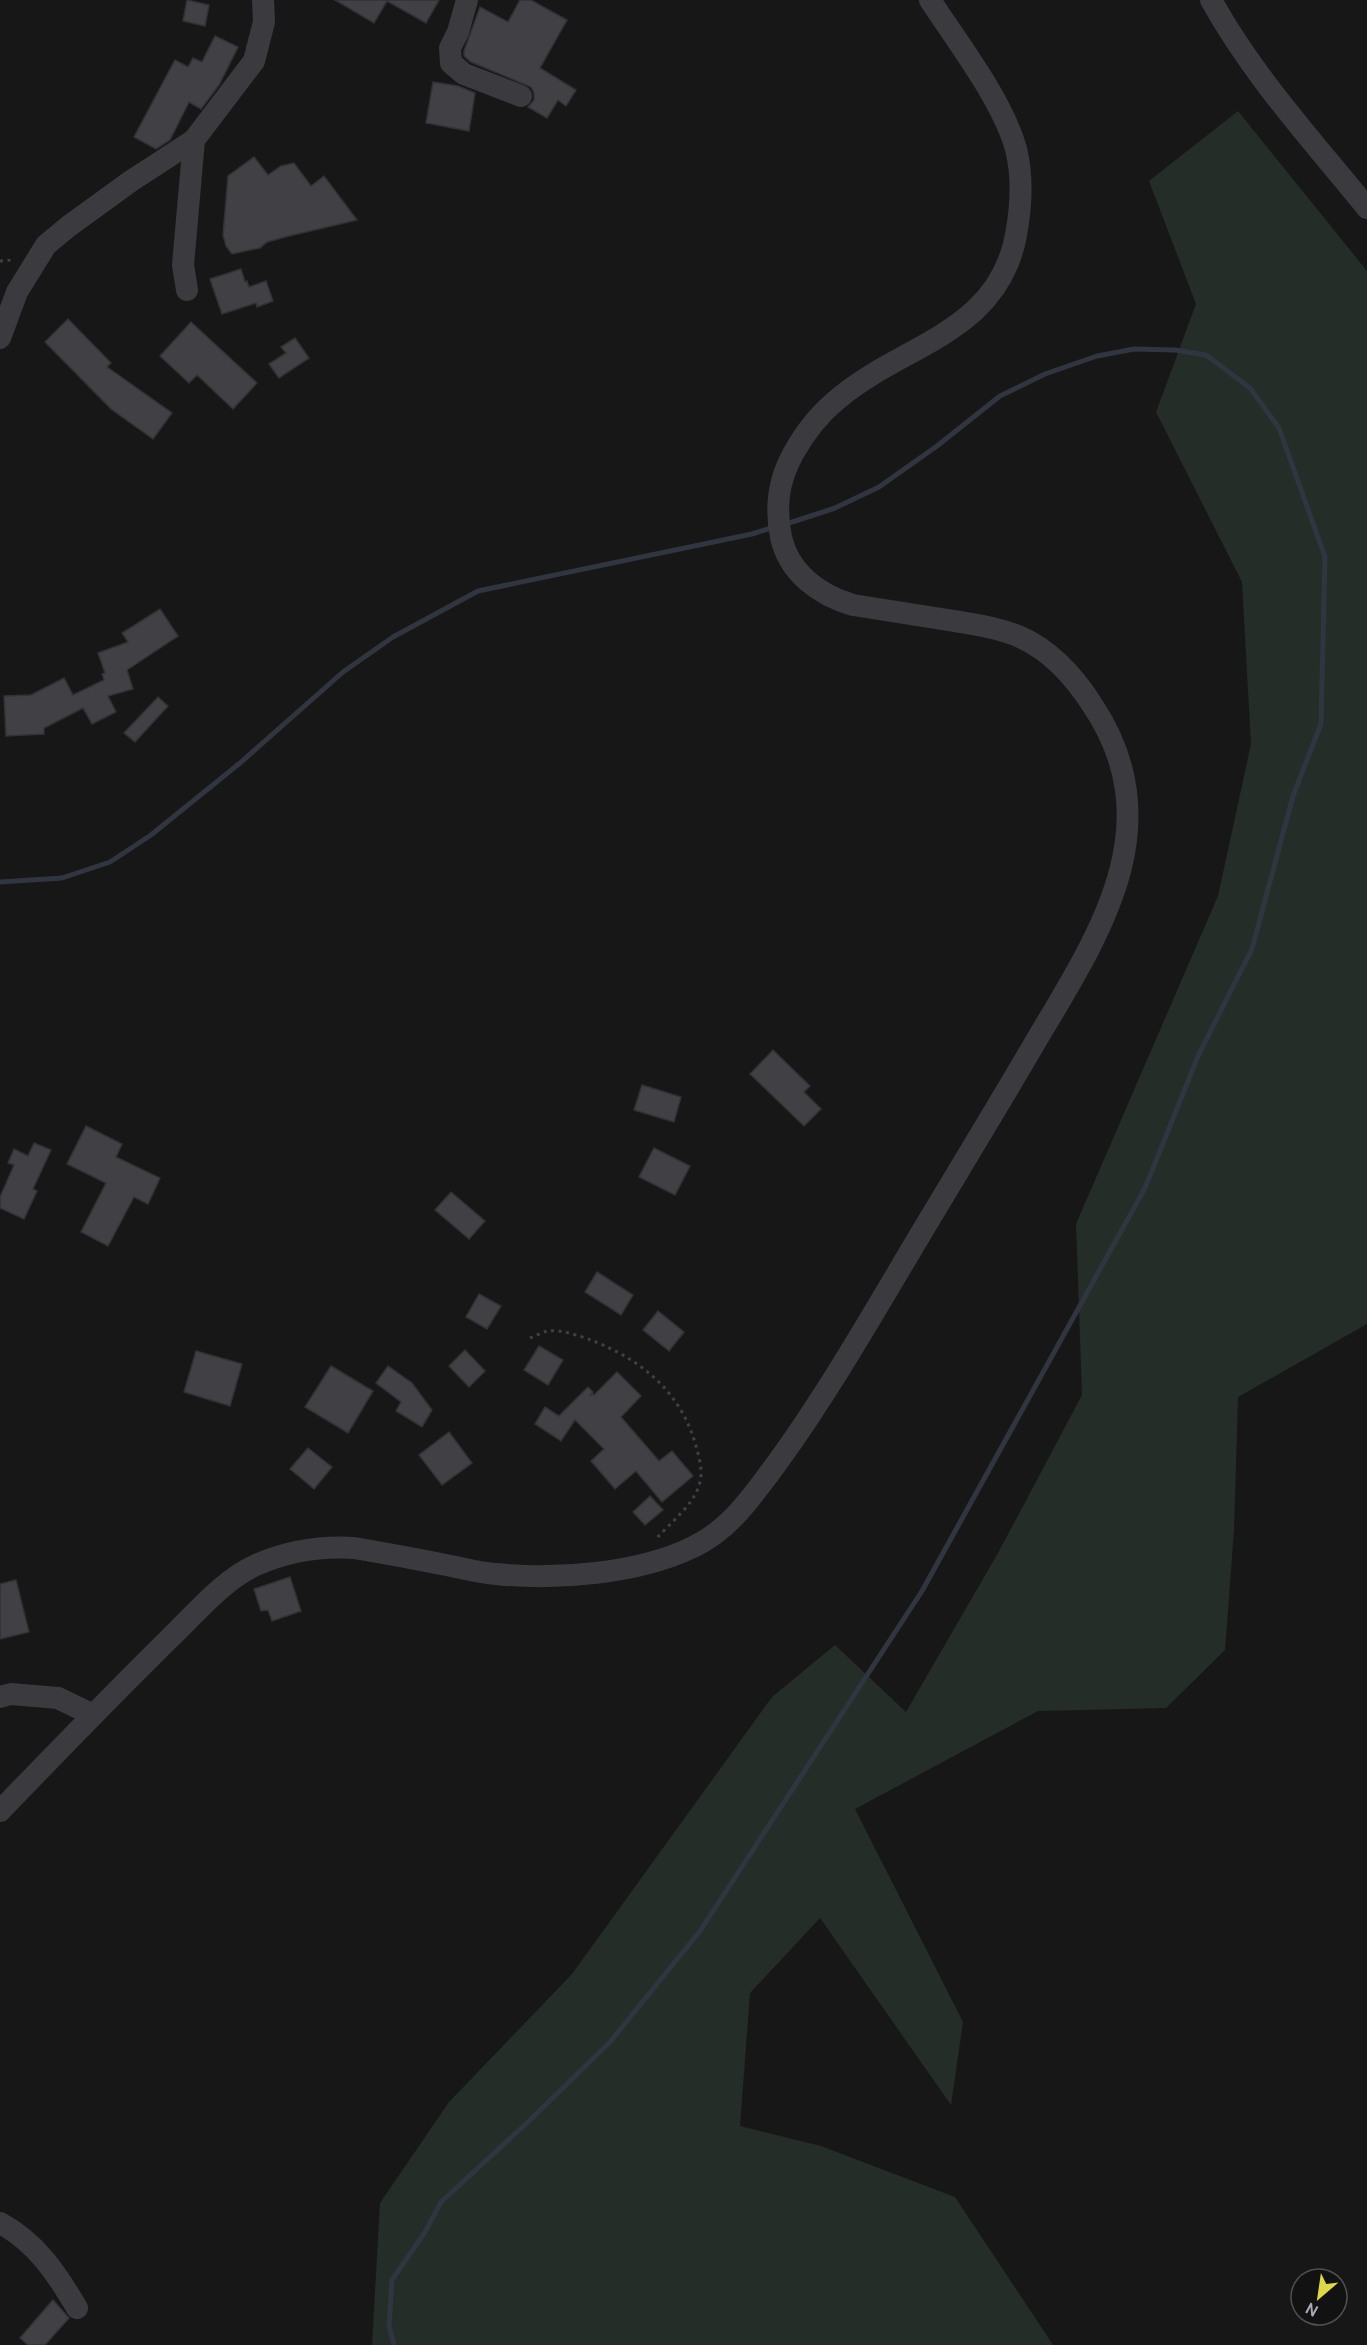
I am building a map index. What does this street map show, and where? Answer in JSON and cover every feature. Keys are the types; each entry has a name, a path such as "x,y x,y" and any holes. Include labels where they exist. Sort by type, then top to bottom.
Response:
{"street":[{"path":"0,338 17,292 46,245 113,194 194,140 254,61 264,22 263,0"},
{"path":"466,0 458,32 450,48 452,63 464,74 521,96"},
{"path":"0,1811 208,1601 254,1566 279,1556 303,1550 331,1547 354,1548 495,1574 559,1576 645,1564 683,1552 708,1539 724,1527 744,1506 821,1399 1017,1074 1100,931 1114,897 1126,835 1128,807 1124,776 1114,745 1102,719 1085,693 1061,664 1039,647 1020,637 994,628 853,605 832,599 814,587 796,569 783,546 777,518 779,491 784,472 806,432 822,412 864,380 954,328 985,301 1002,275 1016,237 1020,174 1016,149 996,102 930,0"},
{"path":"1211,0 1232,38 1262,80 1367,207"},
{"path":"187,290 183,265 194,140"},
{"path":"0,1697 11,1694 58,1698 93,1715"},
{"path":"0,2223 18,2233 54,2269 77,2308"}],"path":[{"path":"530,1338 549,1331 581,1336 619,1351 648,1371 670,1395 692,1433 700,1461 701,1479 698,1492 654,1541"}],"shaded area":[{"path":"1238,111 1367,271 1367,1324 1238,1397 1234,1530 1225,1650 1166,1708 1038,1711 855,1809 963,2022 951,2105 820,1918 750,1993 740,2126 821,2146 955,2197 1053,2345 372,2345 380,2203 449,2102 572,1974 772,1697 835,1645 906,1712 998,1553 1082,1395 1076,1224 1218,896 1251,744 1242,582 1156,412 1196,304 1149,181"}],"building":[{"path":"187,0 209,5 205,26 183,21"},
{"path":"335,0 439,0 426,23 387,1 374,23"},
{"path":"520,0 531,0 567,20 540,68 576,90 566,106 558,100 547,118 528,107 534,100 531,87 471,62 464,56 480,7 508,22"},
{"path":"215,36 238,47 219,85 201,109 189,102 170,140 156,149 134,137 175,60 188,67 193,58 202,62"},
{"path":"433,82 458,86 475,93 469,131 426,123"},
{"path":"254,157 268,175 281,166 294,163 311,186 324,176 357,220 289,236 267,242 260,248 232,254 226,246 223,235 228,176"},
{"path":"241,269 249,287 266,281 273,301 257,307 256,303 222,314 210,279"},
{"path":"68,319 111,363 107,367 172,413 153,439 111,409 45,342"},
{"path":"191,322 257,383 233,409 197,375 189,383 160,356"},
{"path":"295,338 309,358 279,378 269,364 286,353 281,347"},
{"path":"160,609 178,636 127,670 133,689 108,696 116,712 92,724 83,708 44,728 44,734 6,736 4,696 31,695 64,678 73,695 104,680 102,674 105,673 98,653 128,642 122,633"},
{"path":"158,697 168,706 135,742 124,733"},
{"path":"773,1050 810,1086 804,1092 821,1109 804,1126 750,1074"},
{"path":"642,1085 681,1097 674,1122 634,1110"},
{"path":"86,1126 122,1144 116,1157 160,1178 148,1204 134,1197 108,1246 81,1232 106,1183 67,1164"},
{"path":"34,1143 51,1150 33,1189 37,1191 24,1219 0,1208 0,1197 14,1165 8,1163 14,1149 28,1156"},
{"path":"654,1148 690,1166 675,1195 639,1177"},
{"path":"451,1192 485,1221 469,1239 435,1210"},
{"path":"597,1272 633,1295 621,1315 585,1292"},
{"path":"479,1294 501,1306 487,1329 466,1317"},
{"path":"658,1311 684,1332 669,1351 643,1330"},
{"path":"539,1346 563,1360 548,1385 524,1370"},
{"path":"465,1350 485,1371 469,1387 449,1366"},
{"path":"196,1351 242,1364 230,1406 184,1392"},
{"path":"331,1366 373,1391 348,1433 305,1407"},
{"path":"388,1366 412,1383 432,1410 422,1427 396,1411 401,1402 376,1383"},
{"path":"617,1372 641,1396 621,1417 659,1461 672,1451 693,1476 662,1502 636,1471 615,1489 591,1461 604,1449 575,1420 561,1441 535,1424 545,1407 559,1416 588,1387 594,1395"},
{"path":"449,1432 472,1463 442,1485 419,1455"},
{"path":"308,1448 332,1467 314,1489 290,1469"},
{"path":"650,1496 663,1510 645,1525 633,1512"},
{"path":"290,1577 301,1611 272,1621 268,1610 261,1611 254,1589"},
{"path":"16,1580 29,1632 0,1639 0,1584"},
{"path":"53,2300 69,2318 45,2345 28,2345 20,2338"}],"waterway":[{"path":"394,2345 389,2326 392,2280 425,2232 441,2202 610,2042 700,1931 922,1591 1145,1188 1199,1054 1252,949 1293,796 1321,724 1325,557 1279,428 1250,388 1206,355 1175,350 1134,349 1097,356 1045,374 1000,396 937,446 879,487 835,508 783,525"},
{"path":"0,882 62,878 110,862 151,835 240,763 343,672 393,637 478,591 752,534 774,527"}]}
